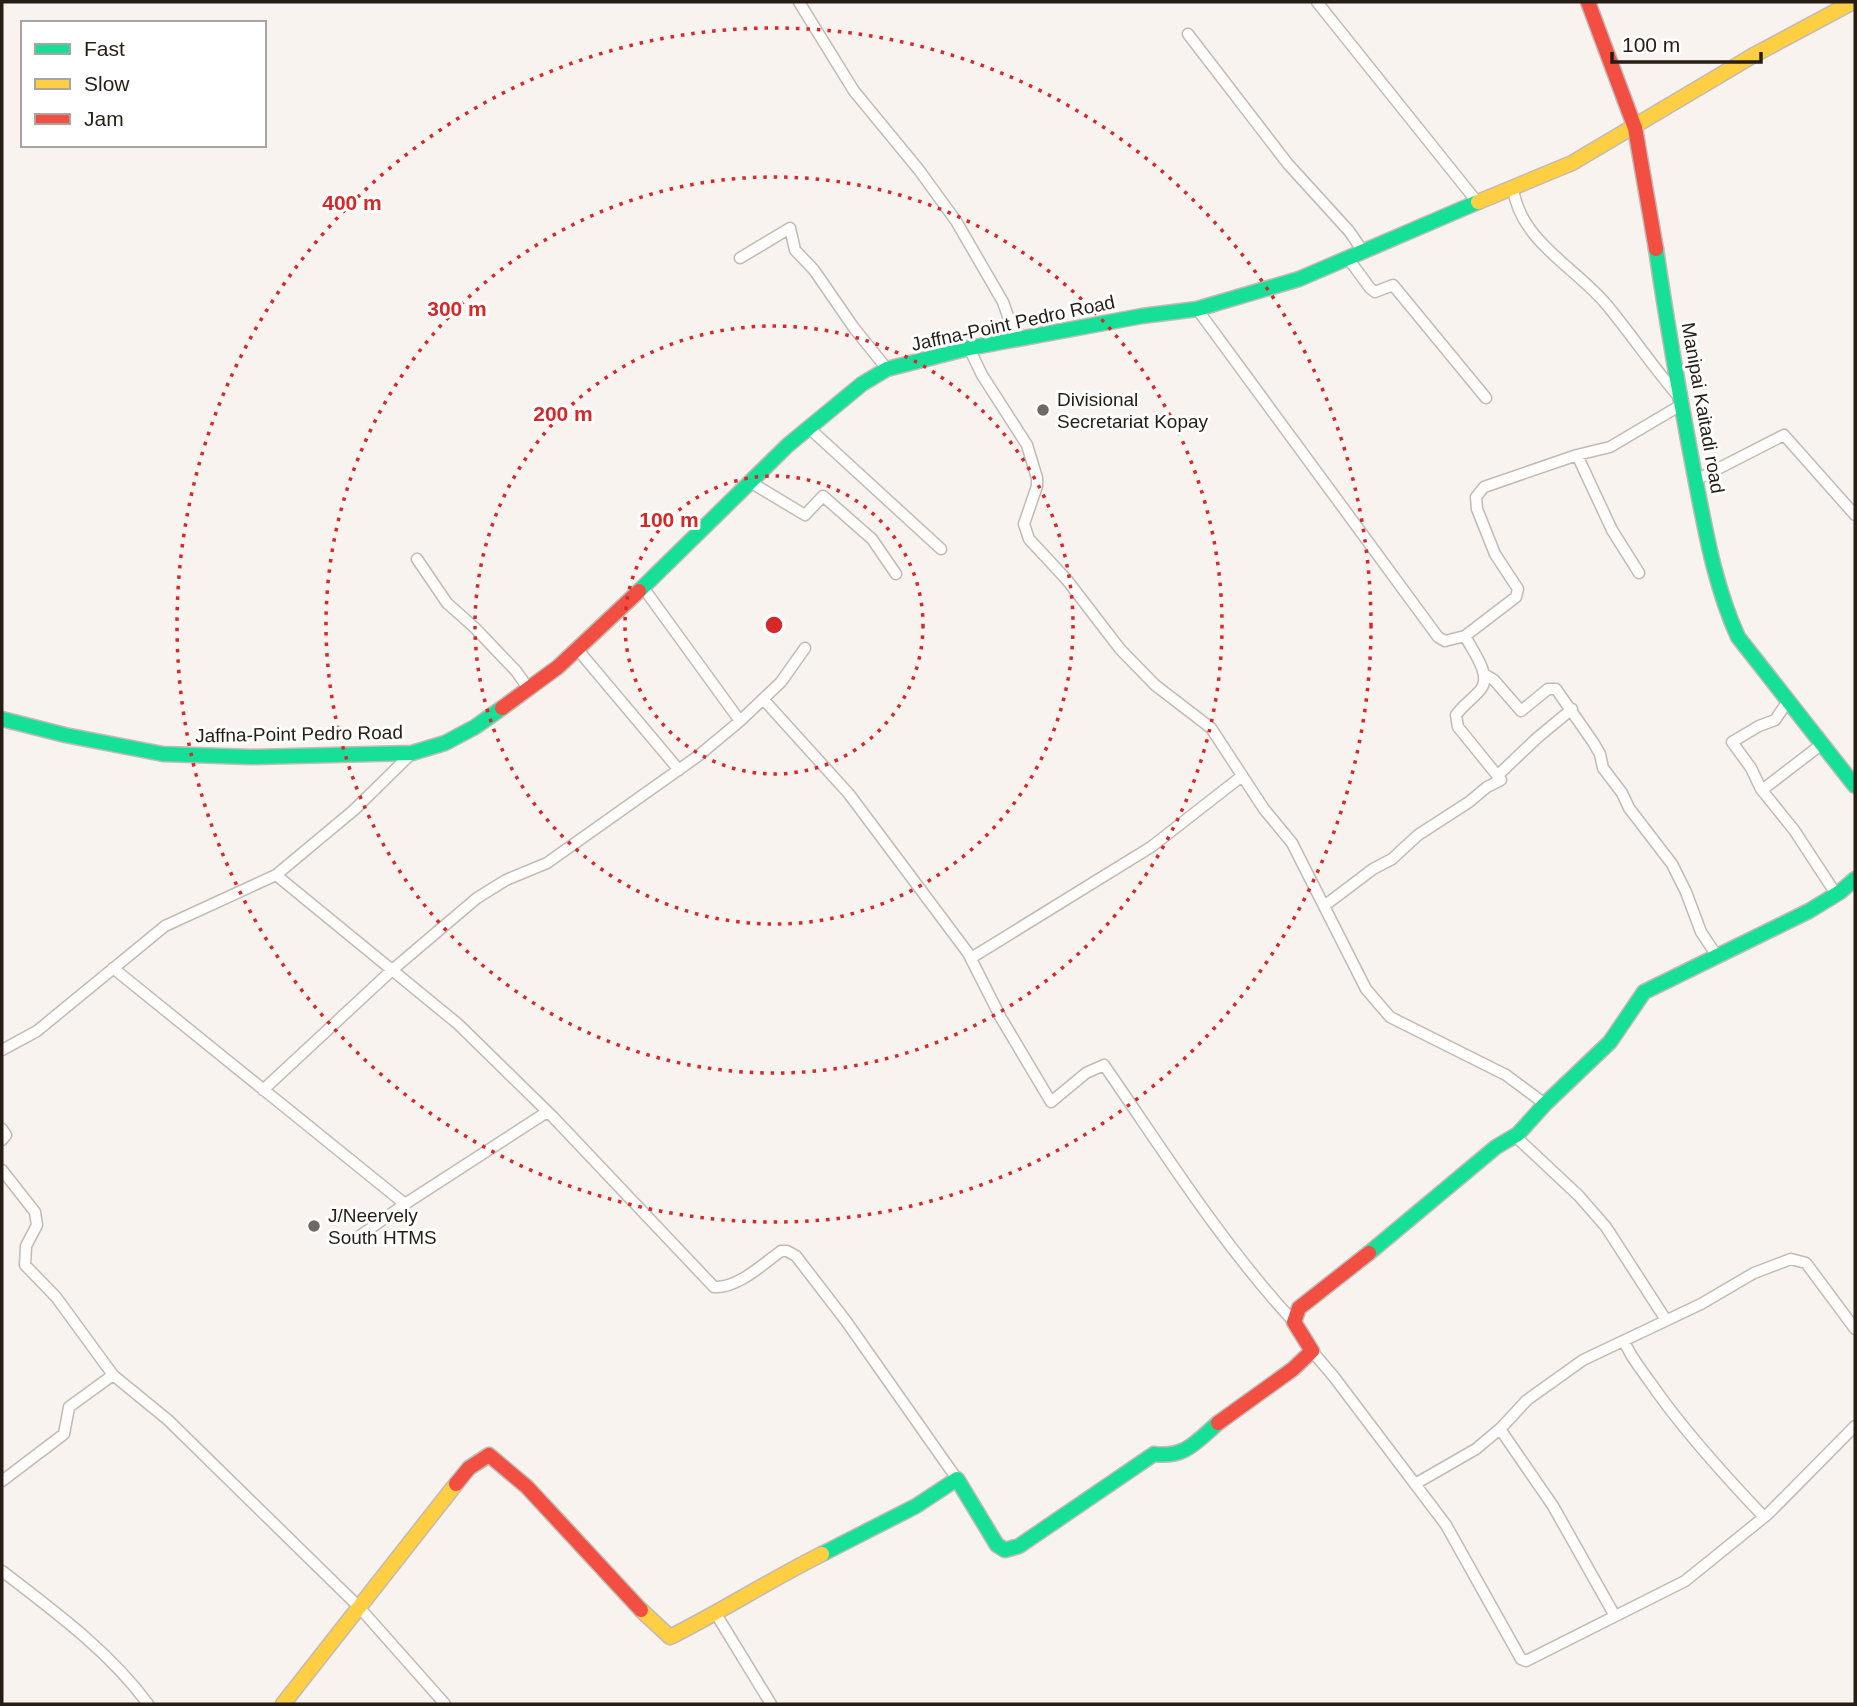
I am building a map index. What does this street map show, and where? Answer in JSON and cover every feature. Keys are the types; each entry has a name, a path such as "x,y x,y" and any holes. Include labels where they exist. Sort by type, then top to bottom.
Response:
{"main road":[{"name":"Manipai Kaitadi road","path":"1588,2 1635,128 1680,402 1715,579 1724,610 1738,637 1855,785"},
{"name":"Jaffna-Point Pedro Road","path":"2,719 65,735 163,754 251,757 412,753 445,743 475,727 578,650 809,428 862,384 887,369 1016,339 1196,309 1299,279 1572,163 1754,55 1853,2"},
{"path":"289,1702 359,1606 470,1468 489,1455 527,1487 670,1637 716,1614 771,1580 916,1506 957,1479 997,1545 1005,1550 1019,1546 1154,1454 1169,1456 1184,1452 1234,1410 1293,1369 1312,1351 1294,1322 1299,1308 1354,1266 1496,1147 1515,1136 1610,1042 1644,992 1809,911 1855,879"}],"street":[{"path":"799,2 854,91 919,170 956,221 1003,302 1016,339"},
{"path":"1317,2 1478,203"},
{"path":"1188,34 1288,164 1349,231 1362,250"},
{"path":"1196,309 1438,637 1445,640 1465,636 1516,597 1518,589 1495,554 1477,509 1476,497 1484,487 1577,455 1610,447 1680,402 1604,302 1542,243 1524,217 1514,198 1513,188"},
{"path":"740,258 790,228 795,250 814,270 854,328 887,369"},
{"path":"1347,257 1375,292 1393,285 1486,398"},
{"path":"970,348 982,375 1027,445 1037,478 1037,486 1024,524 1029,539 1067,580 1120,649 1155,685 1211,728 1264,809 1292,843 1366,989 1390,1017 1506,1075 1545,1104"},
{"path":"809,428 941,549"},
{"path":"1696,480 1784,435 1855,515"},
{"path":"1577,455 1612,530 1639,573"},
{"path":"750,482 805,515 823,496 872,539 896,574"},
{"path":"417,559 447,603 492,645 528,688"},
{"path":"642,586 740,721"},
{"path":"1324,906 1373,869 1392,859 1418,835 1501,780 1458,727 1456,715 1483,687 1484,674 1465,636"},
{"path":"263,1090 390,971 477,898 506,880 547,863 679,770 740,721 780,682 805,648"},
{"path":"578,650 679,770"},
{"path":"1484,674 1494,680 1521,711 1548,689 1556,689 1600,754 1603,768 1622,793 1629,808 1672,864 1701,932 1717,956"},
{"path":"763,699 849,794 971,958 1001,1018 1051,1102 1086,1073 1104,1065 1207,1216 1255,1279 1294,1322"},
{"path":"1788,701 1775,720 1732,742 1751,768 1762,790 1794,830 1836,894"},
{"path":"1497,776 1536,737 1572,709"},
{"path":"1762,790 1822,744"},
{"path":"2,1050 37,1031 165,926 276,875 354,810 412,753"},
{"path":"971,958 1151,847 1242,776"},
{"path":"276,875 458,1024 547,1112 714,1287 722,1288 781,1251 796,1256 846,1321 957,1479"},
{"path":"113,968 405,1204"},
{"path":"361,1235 547,1112"},
{"path":"2,1129 6,1135 2,1140"},
{"path":"1515,1136 1579,1196 1606,1227 1666,1320"},
{"path":"2,1170 35,1212 37,1225 26,1246 25,1265 56,1297 113,1375 168,1420 359,1606 445,1704"},
{"path":"1415,1484 1476,1448 1500,1429 1527,1400 1583,1360 1701,1304 1754,1273 1791,1259 1806,1263 1855,1329"},
{"path":"1624,1341 1630,1355 1664,1403 1764,1517"},
{"path":"1312,1351 1446,1525 1521,1660 1526,1661 1685,1581 1764,1517 1855,1426"},
{"path":"2,1481 64,1434 69,1407 113,1375"},
{"path":"1500,1429 1553,1506 1615,1616"},
{"path":"2,1572 75,1629 130,1679 148,1704"},
{"path":"716,1614 771,1704"}],"traffic: fast":[{"path":"639,591 788,445 862,384 887,369 969,348 1142,316 1197,309 1299,279 1478,202"},
{"path":"1656,249 1702,514 1716,576 1730,617 1738,637 1855,786"},
{"path":"2,719 65,735 163,754 251,757 412,753 445,743 502,708"},
{"path":"1369,1253 1496,1147 1518,1134 1545,1104 1610,1042 1644,992 1809,911 1840,892 1855,879"},
{"path":"822,1554 916,1506 957,1479 997,1545 1005,1550 1019,1546 1154,1454 1165,1455 1182,1451 1218,1423"}],"traffic: slow":[{"path":"1478,202 1572,163 1754,55 1853,2"},
{"path":"283,1704 456,1484"},
{"path":"641,1610 670,1637 822,1554"}],"traffic: jam":[{"path":"1588,2 1635,128 1656,249"},
{"path":"502,708 558,667 639,591"},
{"path":"1218,1423 1293,1369 1312,1351 1294,1322 1299,1308 1369,1253"},
{"path":"456,1484 469,1468 489,1455 527,1487 641,1610"}],"place":[{"name":"Divisional Secretariat Kopay","path":"1043,410"},
{"name":"J/Neervely South HTMS","path":"314,1226"}]}
